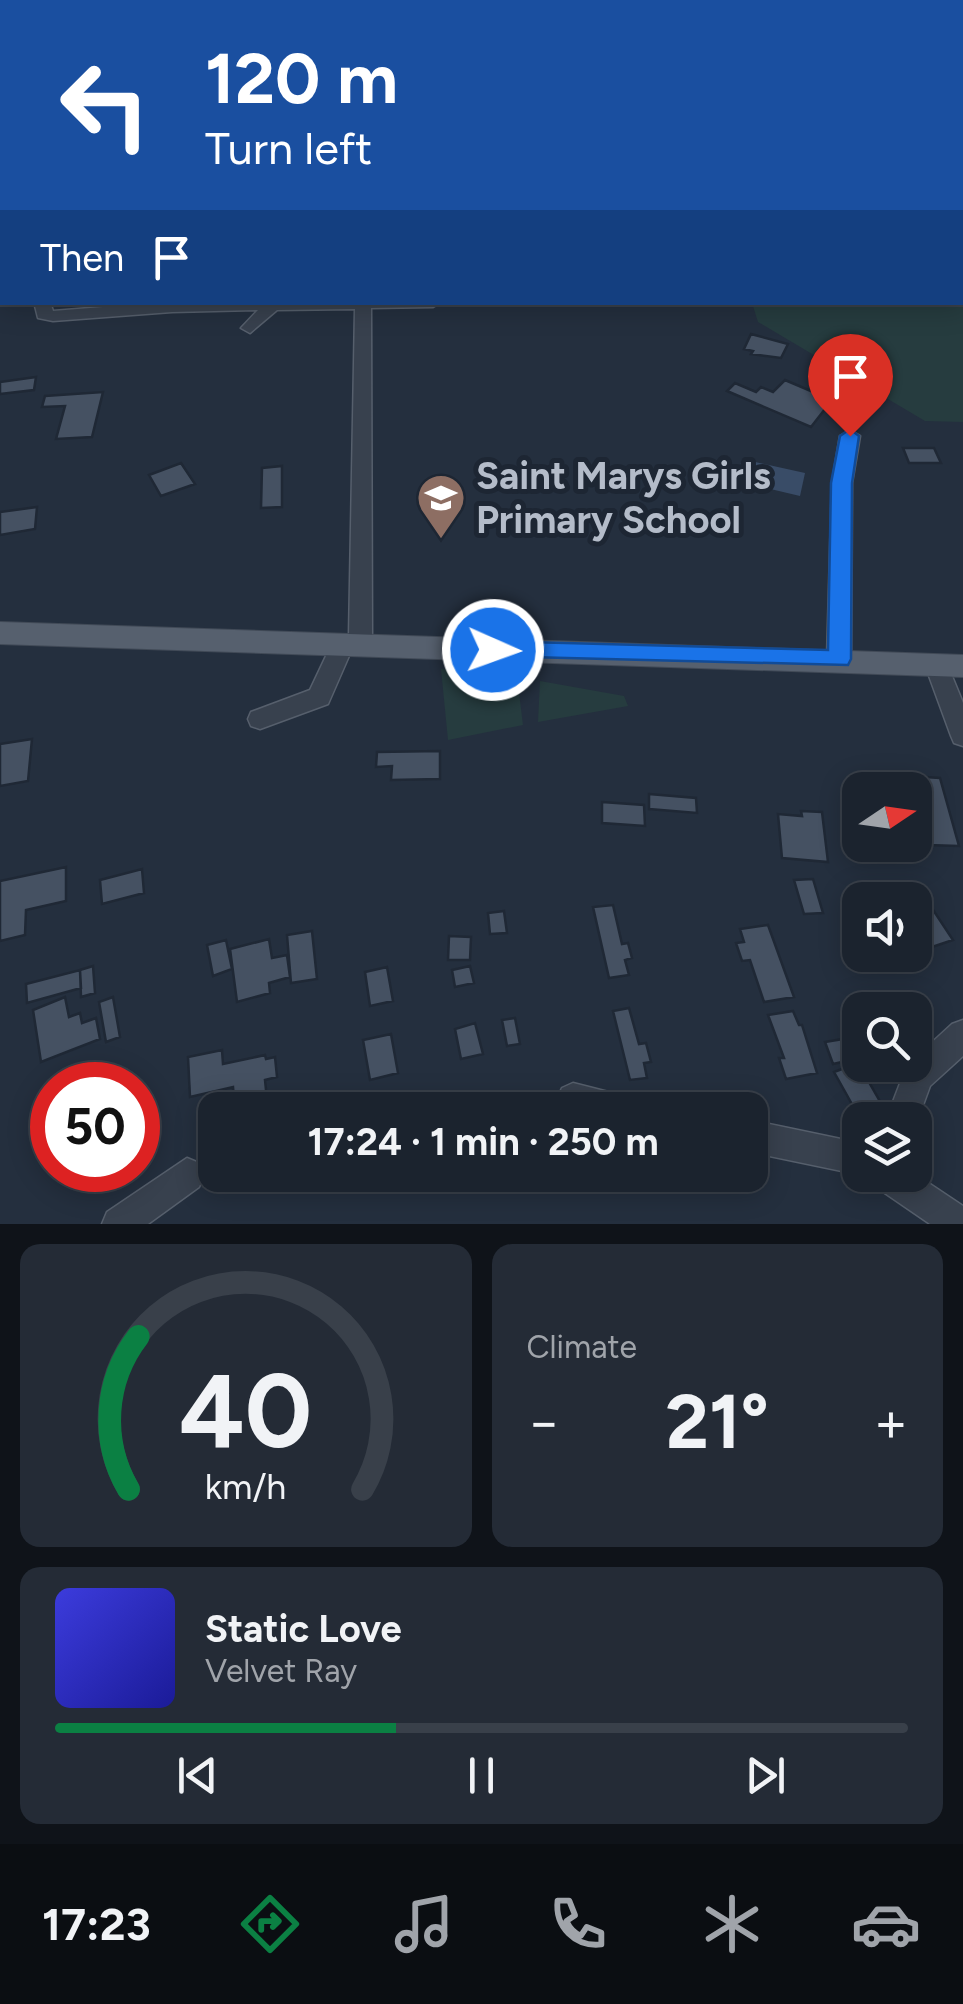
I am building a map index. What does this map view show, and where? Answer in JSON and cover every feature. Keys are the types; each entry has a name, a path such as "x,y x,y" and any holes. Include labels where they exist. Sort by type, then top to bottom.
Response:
{"main road":[{"path":"0,634 950,665"}],"street":[{"path":"42,305 42,312 49,316 172,307 363,305 352,643 319,697 260,719"},
{"path":"250,328 272,306"},
{"path":"840,659 842,483 850,436"},
{"path":"950,665 963,736"},
{"path":"909,1102 918,1076 963,1036"},
{"path":"768,1140 842,1154"},
{"path":"119,1224 187,1176"},
{"path":"913,1192 959,1224"}],"green space":[{"path":"753,305 963,305 963,422 925,421 758,322"},
{"path":"441,669 517,676 523,725 448,740"},
{"path":"540,681 624,696 628,706 538,722"}],"water":[{"path":"742,459 805,473 800,496 736,481"}],"building":[{"path":"751,334 788,344 781,358 751,354 753,351 744,349"},
{"path":"36,377 34,390 0,394 0,382"},
{"path":"785,380 844,403 834,413 825,409 811,427 727,391 735,383 756,392 761,387 773,392"},
{"path":"103,392 92,437 56,439 65,406 42,407 45,396"},
{"path":"903,448 934,448 941,463 909,463"},
{"path":"181,463 195,484 161,496 149,475"},
{"path":"282,466 282,507 261,508 262,468"},
{"path":"37,507 35,529 0,535 0,512"},
{"path":"32,739 28,781 0,786 0,744"},
{"path":"440,751 440,779 391,780 392,766 376,767 377,752"},
{"path":"932,777 940,778 959,846 932,845"},
{"path":"649,794 696,798 697,813 649,809"},
{"path":"602,802 644,805 645,826 602,823"},
{"path":"801,811 822,812 828,862 782,858 778,814 802,816"},
{"path":"66,867 66,901 26,910 25,935 0,941 0,881"},
{"path":"142,869 144,893 102,904 100,880"},
{"path":"813,879 823,913 804,914 794,880"},
{"path":"613,905 622,944 628,943 632,958 625,960 629,975 609,978 593,907"},
{"path":"932,908 953,940 932,947"},
{"path":"504,911 507,933 490,934 488,913"},
{"path":"768,925 794,997 764,1002 750,960 742,961 736,943 744,942 740,929"},
{"path":"312,931 317,979 291,983 287,935"},
{"path":"449,936 471,937 470,960 448,960"},
{"path":"269,939 272,958 287,955 290,977 269,983 270,993 237,1002 230,949"},
{"path":"226,940 232,969 213,976 207,945"},
{"path":"93,966 95,993 81,997 80,970"},
{"path":"470,966 474,983 455,987 452,970"},
{"path":"387,967 393,1001 370,1006 365,972"},
{"path":"80,970 81,988 27,1003 26,984"},
{"path":"65,997 69,1017 80,1013 82,1023 96,1018 100,1039 41,1062 33,1010"},
{"path":"113,997 120,1037 106,1042 99,1002"},
{"path":"629,1008 639,1044 646,1043 651,1062 644,1063 647,1078 630,1080 613,1011"},
{"path":"793,1011 802,1025 817,1073 786,1079 779,1058 784,1058 768,1015"},
{"path":"515,1018 520,1044 507,1046 502,1020"},
{"path":"475,1023 483,1054 461,1059 455,1029"},
{"path":"391,1034 398,1073 370,1080 363,1040"},
{"path":"842,1039 842,1062 833,1064 825,1042"},
{"path":"222,1050 223,1064 265,1055 266,1059 275,1057 277,1077 265,1080 266,1092 233,1092 233,1087 198,1092 190,1097 188,1057"},
{"path":"842,1069 842,1082 869,1082 880,1102 851,1102 834,1072"}],"place":[{"name":"Saint Marys Girls Primary School","path":"441,540"}],"route":[{"path":"493,650 840,659 842,483 850,436"}]}
